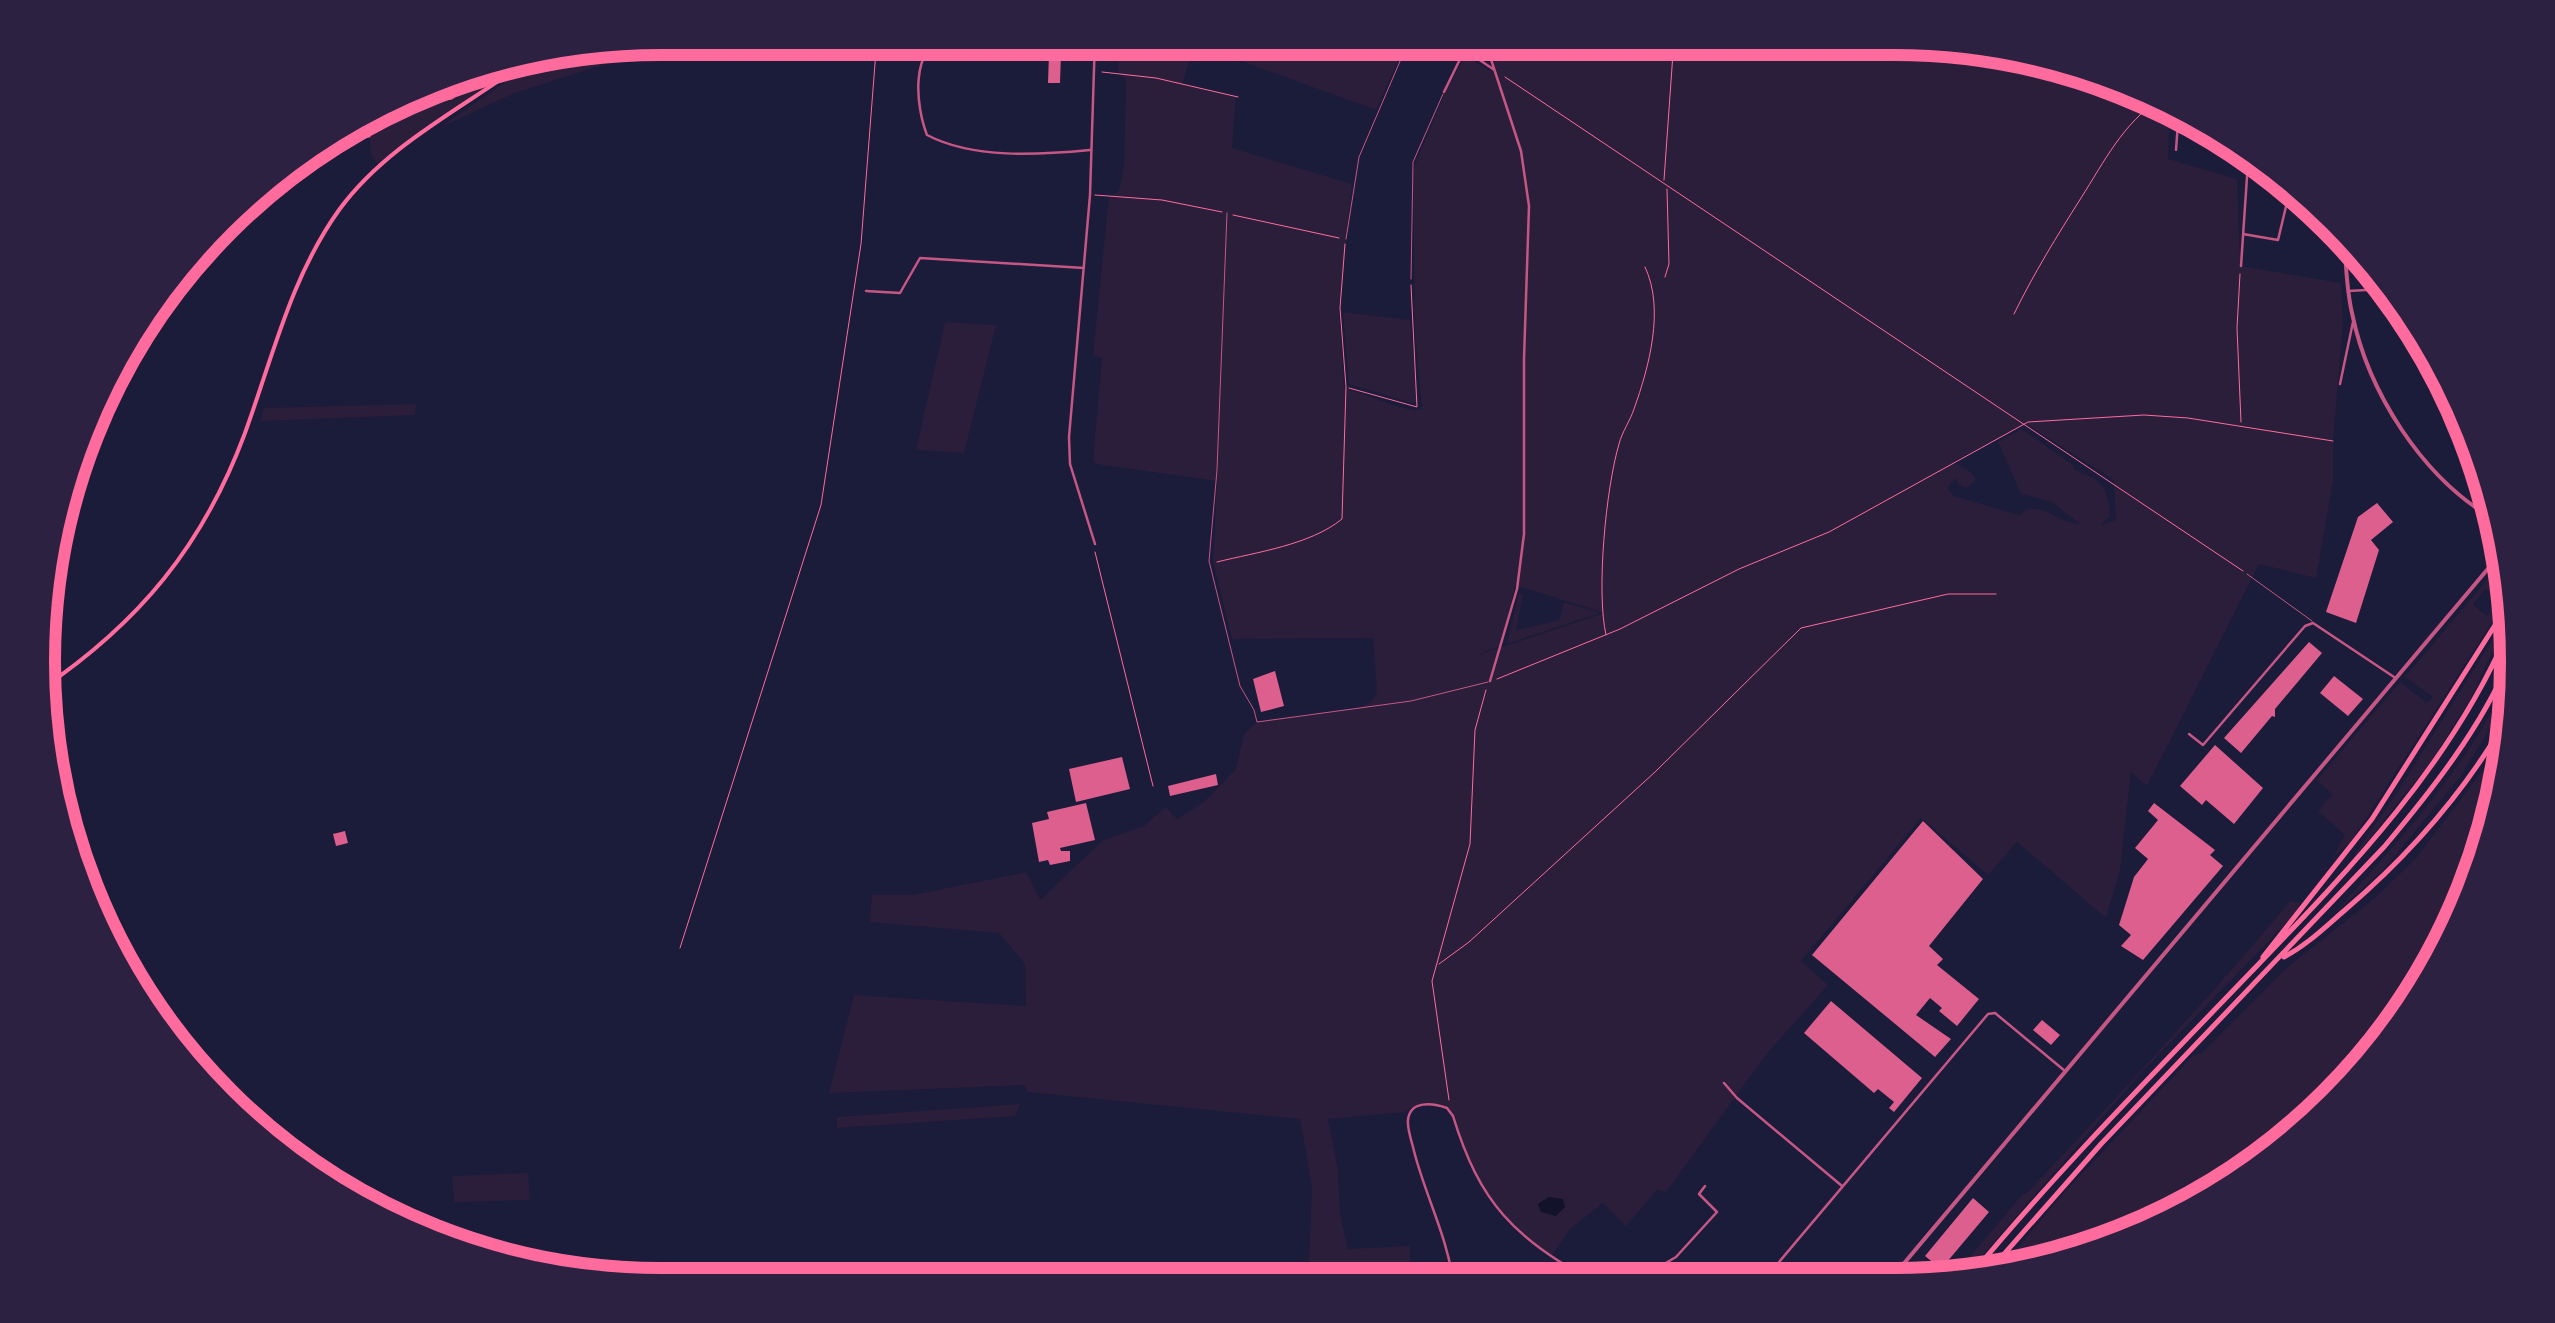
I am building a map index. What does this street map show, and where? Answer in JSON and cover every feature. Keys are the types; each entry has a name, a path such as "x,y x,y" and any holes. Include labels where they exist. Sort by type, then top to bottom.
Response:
{"highway":[{"path":"2258,964 2268,946 2372,819 2499,620"},
{"path":"1983,1261 2046,1186 2396,814 2478,695 2500,649"},
{"path":"2001,1258 2102,1144 2281,958 2424,800 2499,683"},
{"path":"2281,958 2314,938 2416,843 2469,779 2496,736"}],"main road":[{"path":"55,678 132,618 199,531 223,488 245,433 308,258 340,209 392,156 506,76"}],"street":[{"path":"924,55 918,85 918,114 927,134 946,145 1060,154 1092,150"},
{"path":"1094,55 1090,195 1070,464 1096,544"},
{"path":"1444,92 1462,55"},
{"path":"1472,55 1494,70"},
{"path":"1489,55 1520,152 1529,206 1523,545 1509,622 1490,681"},
{"path":"2176,150 2178,126"},
{"path":"2241,266 2248,169"},
{"path":"2243,234 2278,240 2287,201"},
{"path":"866,292 900,292 920,258 1085,268"},
{"path":"2346,258 2354,321 2375,378 2418,451 2449,486 2480,509"},
{"path":"2348,291 2373,290"},
{"path":"2340,384 2354,321"},
{"path":"1900,1268 2492,564"},
{"path":"2189,734 2204,745 2305,626 2313,623 2394,678"},
{"path":"1774,1268 1988,1014 1995,1013 2066,1071"},
{"path":"1724,1083 1844,1187"},
{"path":"1452,1268 1425,1195 1408,1123 1412,1110 1421,1104 1447,1108 1454,1116 1481,1184 1498,1211 1516,1232 1569,1268"},
{"path":"1657,1268 1676,1257 1717,1212 1698,1194 1705,1186"},
{"path":"1561,1264 1561,1268"}],"lane":[{"path":"1346,239 1359,157 1403,55"},
{"path":"1411,279 1413,162 1444,92"},
{"path":"1227,213 1217,470 1209,561 1240,686 1257,722 1410,700 1490,681"},
{"path":"2246,574 2310,617 2313,623"}],"path":[{"path":"680,948 821,505 861,244 877,55"},
{"path":"1663,183 1673,55"},
{"path":"1494,70 2246,574"},
{"path":"1094,71 1156,78 1238,97"},
{"path":"425,103 452,98 468,87"},
{"path":"2014,314 2037,267 2109,152 2147,111"},
{"path":"1665,277 1668,186"},
{"path":"1090,195 1162,200 1346,239 1340,308 1346,386 1342,518 1331,528 1308,537 1215,563 1209,561"},
{"path":"2241,266 2238,328 2242,426"},
{"path":"1606,634 1605,550 1612,486 1619,442 1634,412 1652,341 1650,278 1645,267"},
{"path":"1346,386 1417,407 1411,279"},
{"path":"1447,1108 1449,1098 1431,992 1470,844 1474,730 1490,681 1606,634 1738,569 1829,532 2037,420 2144,415 2333,441"},
{"path":"1096,544 1098,566 1153,786"},
{"path":"1436,964 1469,942 1655,772 1801,628 1948,594 1996,594"}],"shaded area":[{"path":"1118,55 1191,55 1182,84 1236,97 1232,148 1352,184 1339,308 1344,388 1412,410 1422,406 1415,335 1413,170 1448,85 1466,56 1490,71 1494,62 1506,55 1933,56 2012,67 2126,101 2169,122 2168,159 2237,179 2240,266 2341,283 2343,323 2333,482 2316,578 2259,564 2147,786 2131,772 2120,870 2106,918 2017,842 1988,875 1921,818 1801,961 1828,985 1765,1056 1666,1192 1657,1190 1626,1226 1603,1203 1570,1229 1551,1257 1515,1227 1489,1196 1447,1108 1421,1104 1404,1112 1328,1119 1348,1249 1410,1246 1410,1268 1309,1268 1312,1188 1300,1119 1028,1092 1024,1085 829,1093 854,995 1026,1006 1025,964 999,933 870,922 872,895 913,895 1026,872 1040,900 1103,840 1144,826 1166,807 1177,819 1204,802 1236,769 1244,734 1257,722 1358,708 1371,702 1377,693 1373,638 1232,639 1213,561 1217,481 1096,464 1093,459 1102,358 1093,355 1109,197 1119,191 1124,166 1126,80 1118,71","holes":["2026,424 2114,480 2116,520 2100,525 2110,516 2102,486 2074,470 2073,465 2022,429 1998,442 2021,494 2052,502 2080,524 2041,510 2026,510 2019,515 1954,496 1947,488 1955,478 1966,488 1976,480 1972,473 1953,462","1515,585 1604,613 1475,656 1501,645"]},
{"path":"1247,55 1400,55 1376,110 1244,62"},
{"path":"627,56 512,94 439,128 519,73"},
{"path":"505,76 380,166 371,155 370,130 424,104 452,99 471,86"},
{"path":"1343,312 1410,320 1418,401 1412,403 1349,384"},
{"path":"945,322 996,325 964,453 916,450"},
{"path":"416,404 415,415 260,421 264,408"},
{"path":"2493,573 2491,585 2496,589 2492,594 2485,589 2473,605 2487,616 2497,603 2498,613 2351,842 2333,857 2345,835 2318,811 2332,794 2317,780 2400,682 2427,703 2433,697 2405,677"},
{"path":"1519,593 1523,595 1516,630 1559,620 1564,602 1600,613 1507,644"},
{"path":"2499,628 2499,636 2470,700 2431,762 2344,870"},
{"path":"2499,697 2497,716 2460,777 2384,869 2330,918 2432,800"},
{"path":"2492,758 2468,856 2437,930 2375,1031 2322,1090 2263,1143 2197,1187 2126,1222 2011,1256 2061,1196 2192,1057 2203,1052 2285,969 2376,897 2416,858"},
{"path":"2290,901 2300,903 2298,911 2140,1074 1976,1262 1964,1264 2023,1194 2226,976"},
{"path":"1020,1104 1015,1116 837,1128 837,1117"},
{"path":"528,1173 530,1200 454,1202 452,1176"},
{"path":"1549,1197 1563,1199 1565,1207 1556,1216 1541,1212 1538,1204"}],"building":[{"path":"1049,55 1061,55 1060,83 1048,83"},
{"path":"2377,503 2393,522 2371,540 2379,550 2356,623 2326,612 2358,517"},
{"path":"2309,642 2322,653 2275,709 2275,717 2241,753 2224,738"},
{"path":"1275,671 1284,706 1261,712 1253,679"},
{"path":"2334,676 2363,699 2348,716 2320,693"},
{"path":"2215,745 2263,788 2234,824 2206,800 2202,805 2180,786"},
{"path":"1122,757 1130,789 1076,802 1069,769"},
{"path":"1216,774 1218,785 1170,796 1168,786"},
{"path":"1086,803 1095,840 1060,848 1070,851 1070,861 1050,865 1048,860 1039,862 1032,823 1049,819 1047,812"},
{"path":"2154,803 2215,850 2210,855 2223,866 2143,960 2121,946 2131,935 2119,925 2134,877 2148,859 2135,848 2158,820 2148,811"},
{"path":"1923,821 1983,879 1929,946 1943,959 1937,965 1979,999 1957,1026 1930,998 1916,1015 1951,1039 1935,1057 1812,955"},
{"path":"345,831 348,843 336,846 333,834"},
{"path":"1831,1001 1922,1078 1894,1112 1889,1108 1894,1102 1878,1089 1874,1093 1804,1033"},
{"path":"2042,1020 2060,1035 2051,1045 2033,1030"},
{"path":"1973,1198 1989,1212 1944,1266 1938,1267 1925,1256"}]}
